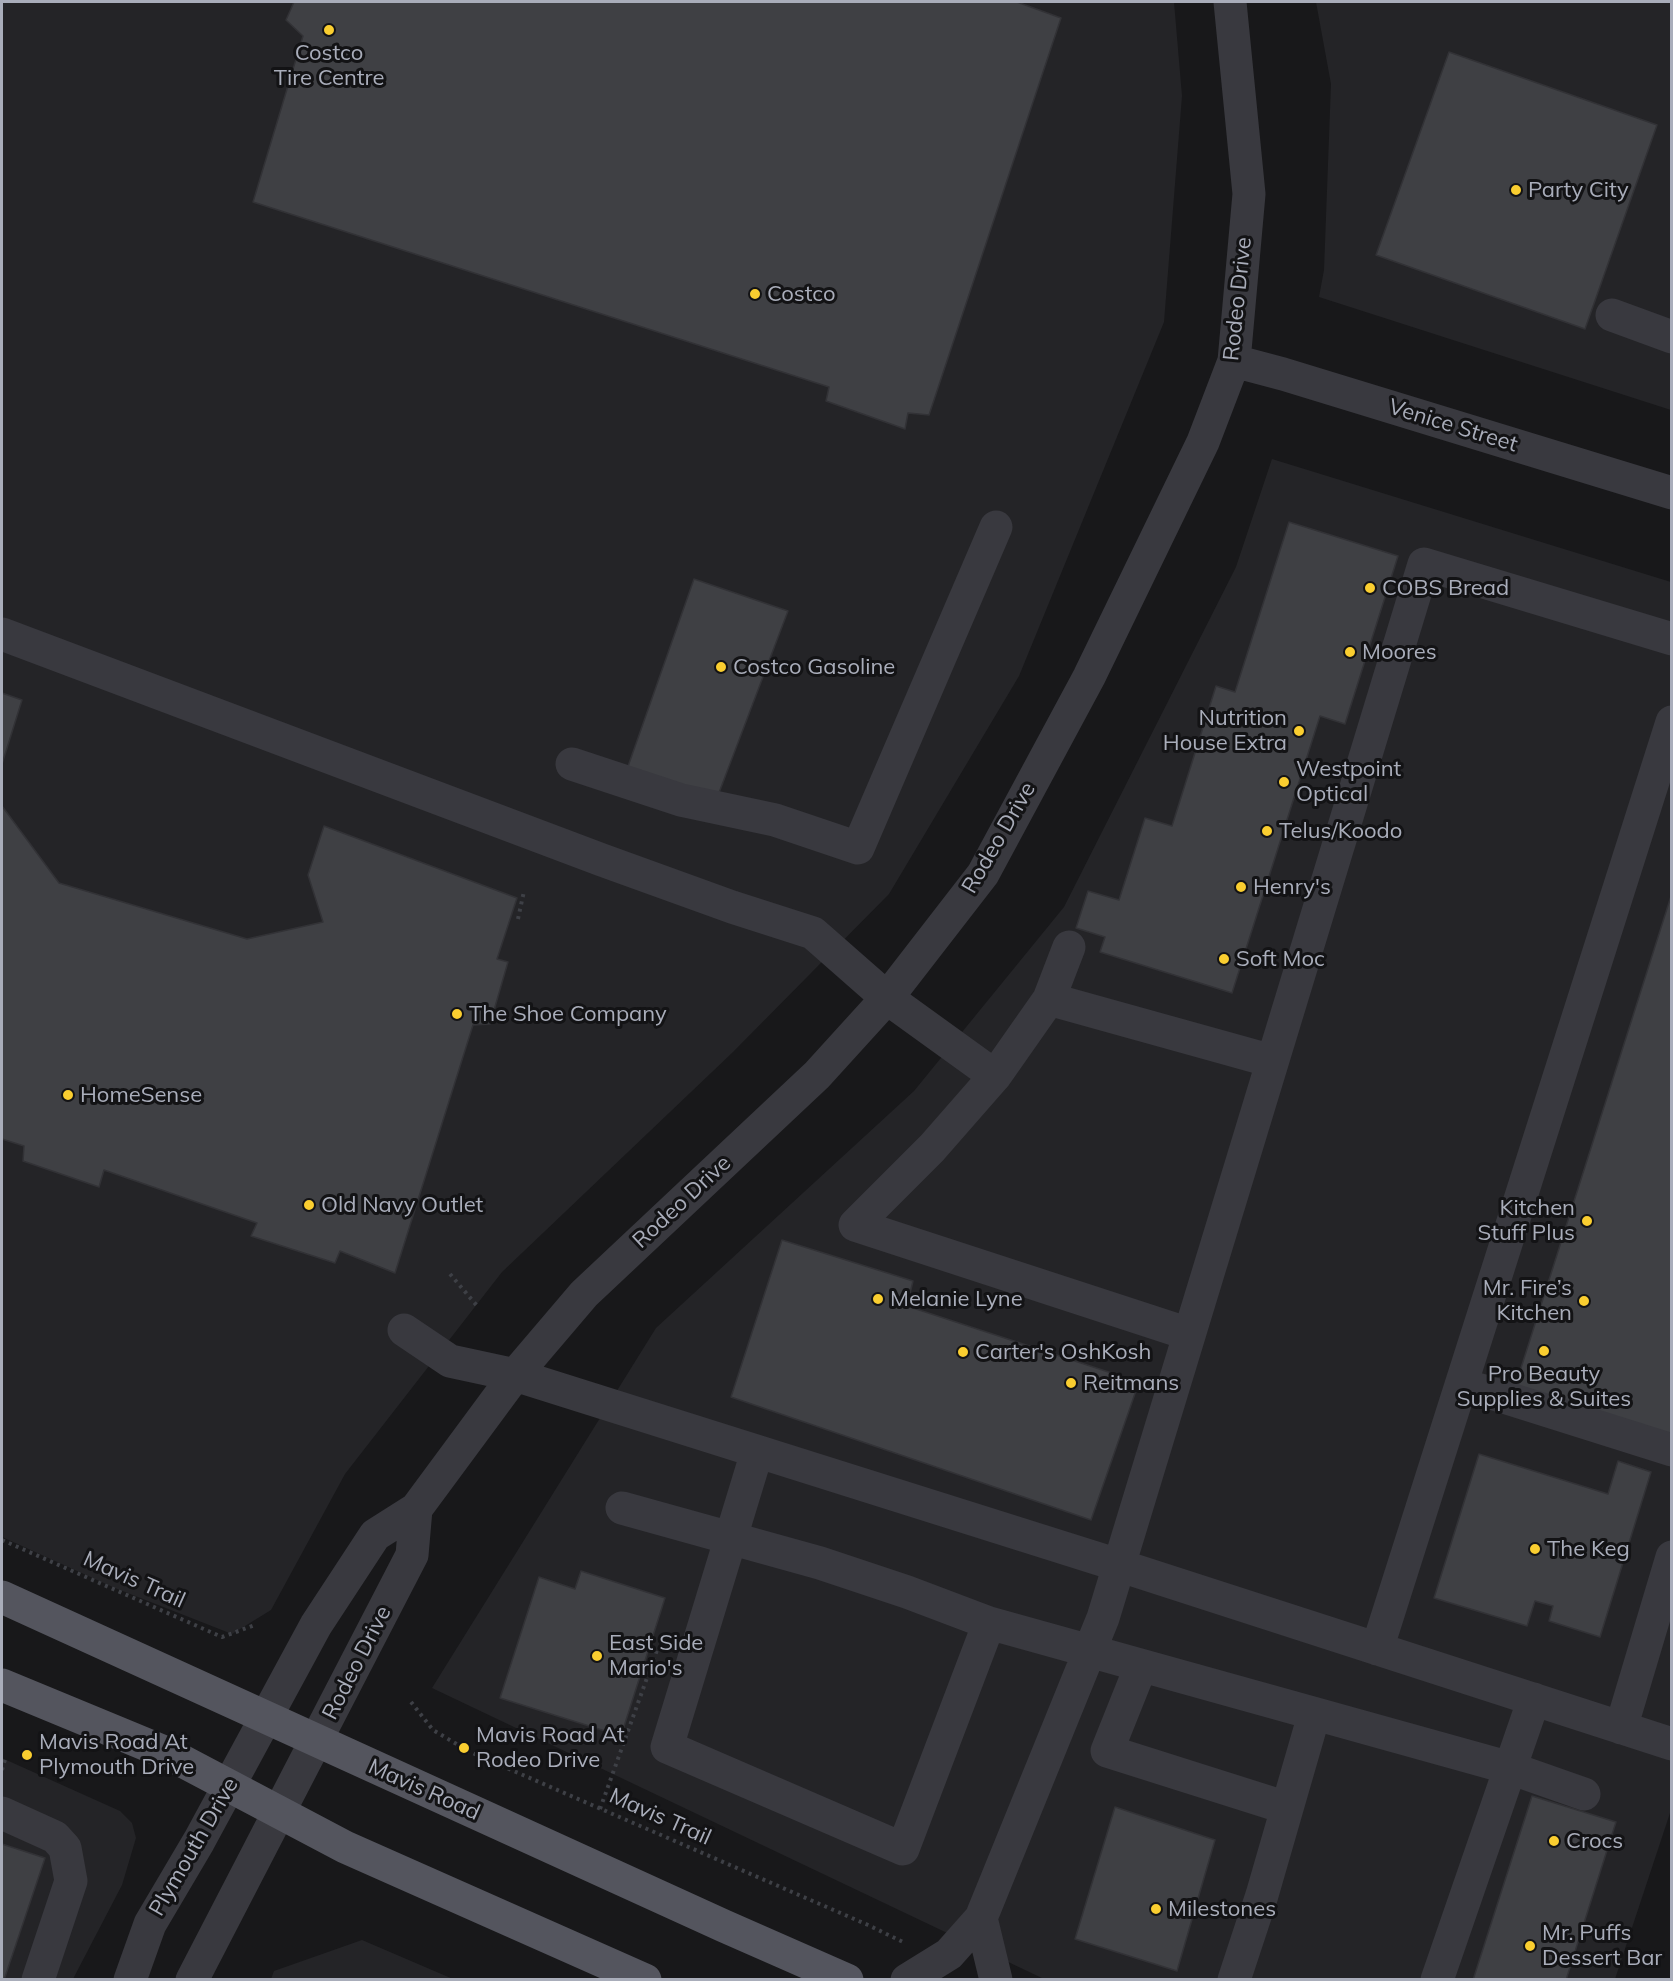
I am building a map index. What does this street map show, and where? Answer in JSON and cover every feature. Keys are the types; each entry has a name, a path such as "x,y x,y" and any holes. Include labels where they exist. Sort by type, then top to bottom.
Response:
{"main road":[{"name":"Mavis Road","path":"2,1597 847,1980"},
{"path":"2,1685 169,1754 345,1847 645,1980"}],"street":[{"name":"Rodeo Drive","path":"266,1718 316,1625 375,1535 416,1509 516,1375 584,1294 817,1075 887,998 983,874 1089,677 1203,442 1234,361 1249,194 1230,2"},
{"path":"1612,315 1671,337"},
{"name":"Venice Street","path":"1234,361 1671,493"},
{"path":"572,764 681,800 775,820 858,848 996,527"},
{"path":"907,1980 949,1954 981,1918 1103,1618 1424,564 1671,639"},
{"path":"2,634 602,860 732,907 813,933 887,998 995,1076"},
{"path":"1377,1649 1671,722"},
{"path":"1069,947 1050,999 995,1076 932,1148 855,1225 1189,1334"},
{"path":"1050,999 1272,1062"},
{"path":"404,1330 450,1360 516,1375 1118,1565 1671,1744"},
{"path":"1461,1385 1671,1449"},
{"path":"757,1452 667,1747 903,1849 989,1623"},
{"path":"622,1508 820,1563 989,1623 1510,1768 1584,1794"},
{"name":"Rodeo Drive","path":"279,1812 412,1555 416,1509"},
{"path":"1621,1728 1671,1557"},
{"path":"1141,1666 1107,1751 1287,1808"},
{"path":"1437,1980 1534,1699"},
{"path":"1234,1980 1314,1715"},
{"name":"Plymouth Drive","path":"130,1980 150,1924 266,1718"},
{"path":"192,1980 279,1812"},
{"path":"2,1813 55,1837 65,1848 71,1881 38,1980"},
{"path":"981,1918 996,1980"}],"path":[{"path":"518,919 524,891"},
{"path":"450,1274 478,1307"},
{"name":"Mavis Trail","path":"2,1540 222,1637 255,1625"},
{"path":"600,1809 660,1642"},
{"name":"Mavis Trail","path":"411,1702 433,1730 470,1752 868,1925 908,1945"},
{"path":"2,1770 6,1756"}],"shaded area":[{"path":"2,2 1174,2 1182,96 1164,322 1019,676 889,894 733,1052 502,1272 345,1474 271,1610 232,1634 115,1588 2,1537"},
{"path":"1316,2 1671,2 1671,410 1319,297 1324,270 1331,84"},
{"path":"1272,459 1671,582 1672,1807 1615,1979 1044,1979 432,1688 656,1328 914,1091 1064,907 1236,567"},
{"path":"2,1758 120,1811 132,1823 136,1838 122,1885 73,1979 2,1979"},
{"path":"362,1940 453,1979 271,1979 274,1971"}],"building":[{"name":"Costco","path":"294,2 1017,2 1061,18 929,415 908,413 905,429 826,401 829,387 253,202 303,36 286,20"},
{"name":"Party City","path":"1449,52 1657,125 1585,329 1376,255"},
{"path":"1289,522 1398,556 1345,724 1320,716 1232,993 1100,952 1105,937 1076,928 1088,891 1119,900 1145,818 1172,826 1216,686 1235,692"},
{"path":"694,579 788,611 717,798 626,772"},
{"path":"2,693 22,700 2,764"},
{"path":"2,806 59,883 247,939 323,922 308,875 324,826 517,898 497,959 508,962 490,1024 473,1025 395,1273 340,1251 335,1263 251,1236 257,1223 104,1170 99,1187 23,1161 24,1146 2,1139"},
{"path":"1672,893 1672,1438 1514,1390"},
{"path":"782,1240 913,1281 907,1306 1139,1382 1091,1520 731,1397"},
{"path":"1479,1454 1608,1494 1618,1461 1651,1472 1600,1637 1549,1621 1553,1606 1535,1601 1527,1626 1434,1598"},
{"path":"581,1571 665,1598 621,1736 500,1698 539,1577 575,1589"},
{"path":"1532,1796 1616,1822 1566,1980 1473,1980"},
{"path":"1115,1807 1215,1840 1177,1971 1075,1939"},
{"path":"2,1844 45,1858 4,1980 2,1980"}],"place":[{"name":"Costco Tire Centre","path":"329,30"},
{"name":"Party City","path":"1516,190"},
{"name":"Costco","path":"755,294"},
{"name":"COBS Bread","path":"1370,588"},
{"name":"Moores","path":"1350,652"},
{"name":"Costco Gasoline","path":"721,667"},
{"name":"Nutrition House Extra","path":"1299,731"},
{"name":"Westpoint Optical","path":"1284,782"},
{"name":"Telus/Koodo","path":"1267,831"},
{"name":"Henry's","path":"1241,887"},
{"name":"Soft Moc","path":"1224,959"},
{"name":"The Shoe Company","path":"457,1014"},
{"name":"HomeSense","path":"68,1095"},
{"name":"Old Navy Outlet","path":"309,1205"},
{"name":"Kitchen Stuff Plus","path":"1587,1221"},
{"name":"Melanie Lyne","path":"878,1299"},
{"name":"Mr. Fire’s Kitchen","path":"1584,1301"},
{"name":"Pro Beauty Supplies & Suites","path":"1544,1351"},
{"name":"Carter's OshKosh","path":"963,1352"},
{"name":"Reitmans","path":"1071,1383"},
{"name":"The Keg","path":"1535,1549"},
{"name":"East Side Mario's","path":"597,1656"},
{"name":"Mavis Road At Rodeo Drive","path":"464,1748"},
{"name":"Mavis Road At Plymouth Drive","path":"27,1755"},
{"name":"Crocs","path":"1554,1841"},
{"name":"Milestones","path":"1156,1909"},
{"name":"Mr. Puffs Dessert Bar","path":"1530,1946"}]}
